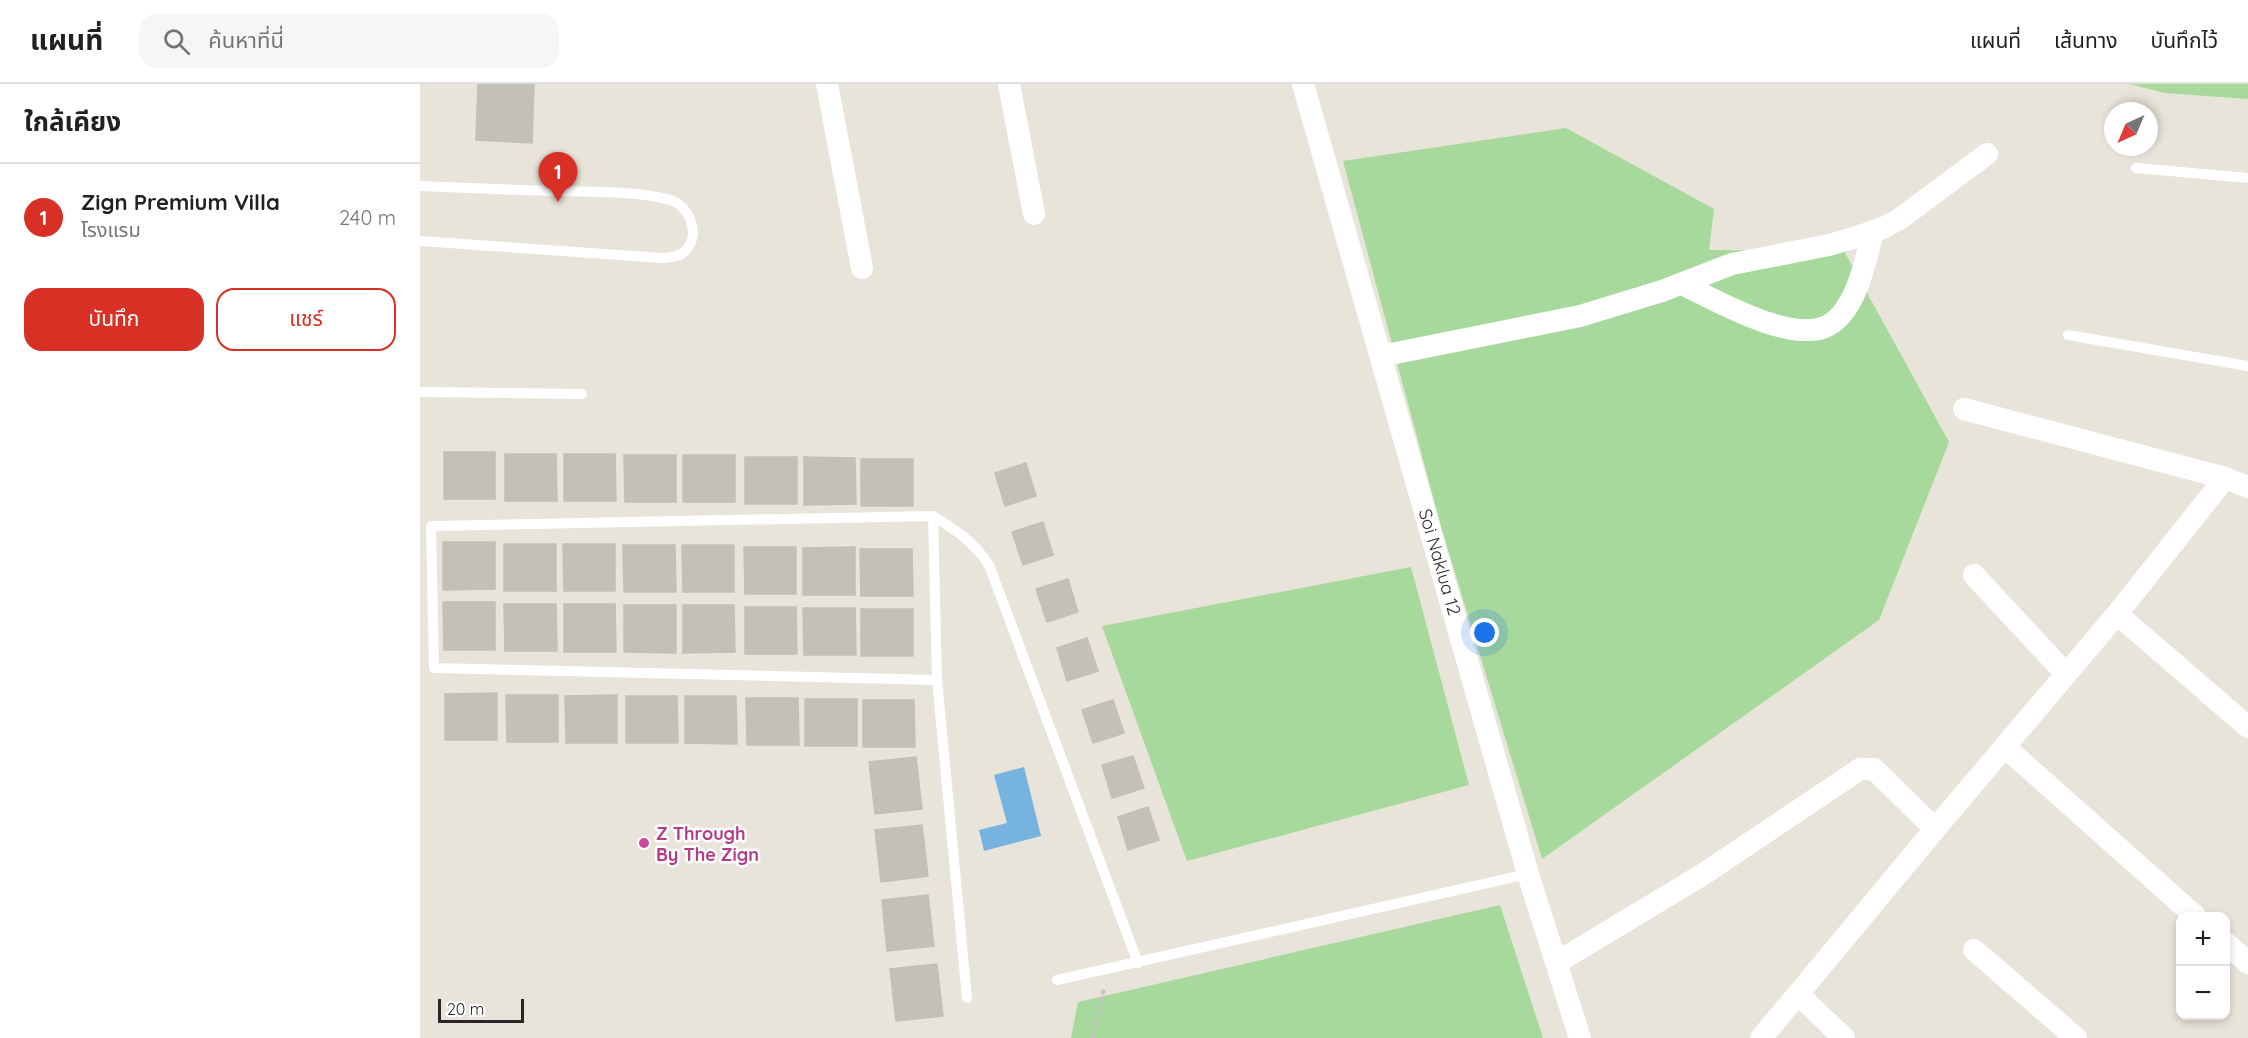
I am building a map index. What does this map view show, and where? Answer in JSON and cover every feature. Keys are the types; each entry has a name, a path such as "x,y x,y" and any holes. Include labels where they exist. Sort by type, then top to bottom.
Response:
{"street":[{"path":"827,84 862,268"},
{"path":"1009,84 1034,214"},
{"name":"Soi Naklua 12","path":"1304,84 1528,874 1580,1038"},
{"path":"1381,356 1580,316 1682,284 1732,264 1828,245 1873,231 1910,212 1987,154"},
{"path":"1682,284 1740,313 1784,328 1825,327 1837,318 1850,301 1863,275 1873,231"},
{"path":"1964,409 2225,478 2248,487"},
{"path":"1761,1038 2117,614 2225,478"},
{"path":"1974,575 2066,674"},
{"path":"2117,614 2248,727"},
{"path":"2005,747 2191,912"},
{"path":"1556,963 1702,874 1860,769 1874,769 1881,774 1935,829"},
{"path":"2230,947 2248,963"},
{"path":"1974,950 2076,1038"},
{"path":"1798,994 1844,1038"}],"lane":[{"path":"2136,168 2248,178"},
{"path":"420,186 611,192 660,197 680,202 687,212 692,227 691,242 687,250 679,255 662,258 420,241"},
{"path":"2068,335 2248,366"},
{"path":"420,392 582,394"},
{"path":"937,680 434,668 430,526 933,516 960,532 976,546 988,565 1138,963"},
{"path":"933,516 937,680 967,998"},
{"path":"1057,980 1528,874"}],"path":[{"path":"1094,1038 1107,969"}],"green space":[{"path":"2130,84 2248,84 2248,99 2165,93"},
{"path":"1566,128 1714,209 1709,250 1844,251 1949,442 1879,620 1542,859 1442,530 1343,161"},
{"path":"1411,567 1469,785 1187,861 1102,626"},
{"path":"1500,905 1543,1038 1071,1038 1078,1002"}],"water":[{"path":"1024,767 1041,836 984,851 979,830 1007,823 994,775"}],"building":[{"path":"478,84 534,84 532,143 476,140"},
{"path":"444,452 495,452 495,499 444,499"},
{"path":"505,454 556,454 557,501 505,501"},
{"path":"564,454 615,454 616,501 564,501"},
{"path":"624,455 676,455 676,502 625,502"},
{"path":"683,455 735,455 735,502 683,502"},
{"path":"745,457 797,457 797,504 745,504"},
{"path":"804,457 855,458 856,504 804,505"},
{"path":"861,459 913,459 913,506 861,506"},
{"path":"1026,463 1036,496 1005,506 995,473"},
{"path":"1043,522 1053,555 1023,565 1012,532"},
{"path":"443,542 495,542 495,589 443,590"},
{"path":"504,544 556,544 556,591 504,591"},
{"path":"563,544 615,544 615,591 564,591"},
{"path":"623,545 675,545 676,592 624,592"},
{"path":"682,545 734,545 734,592 683,592"},
{"path":"744,547 796,547 796,594 745,594"},
{"path":"855,547 855,595 803,595 803,548"},
{"path":"860,549 912,549 913,596 861,596"},
{"path":"1068,579 1078,612 1047,622 1036,589"},
{"path":"443,602 495,602 495,650 444,650"},
{"path":"504,604 556,604 557,651 505,651"},
{"path":"564,604 615,604 616,652 564,652"},
{"path":"624,605 676,605 676,653 624,652"},
{"path":"683,605 734,605 735,652 683,653"},
{"path":"745,607 796,607 797,654 745,654"},
{"path":"803,608 855,608 856,655 804,655"},
{"path":"861,609 913,609 913,656 861,656"},
{"path":"1087,638 1098,671 1067,681 1057,648"},
{"path":"497,693 497,740 445,740 445,694"},
{"path":"506,695 558,695 558,742 507,742"},
{"path":"617,695 617,743 566,743 565,696"},
{"path":"626,696 677,696 678,743 626,743"},
{"path":"685,696 736,696 737,744 685,743"},
{"path":"746,698 798,698 799,745 747,745"},
{"path":"805,699 857,699 857,746 805,746"},
{"path":"863,700 914,700 915,747 863,747"},
{"path":"1113,700 1124,733 1093,743 1082,710"},
{"path":"1133,756 1144,788 1112,798 1102,765"},
{"path":"916,757 922,809 875,814 869,762"},
{"path":"1148,807 1159,840 1128,850 1118,817"},
{"path":"922,825 928,876 881,882 875,830"},
{"path":"928,895 934,946 887,951 882,900"},
{"path":"937,964 943,1016 896,1021 890,969"}],"place":[{"name":"Zign Premium Villa","path":"558,202"},
{"name":"Z Through By The Zign","path":"644,843"}]}
